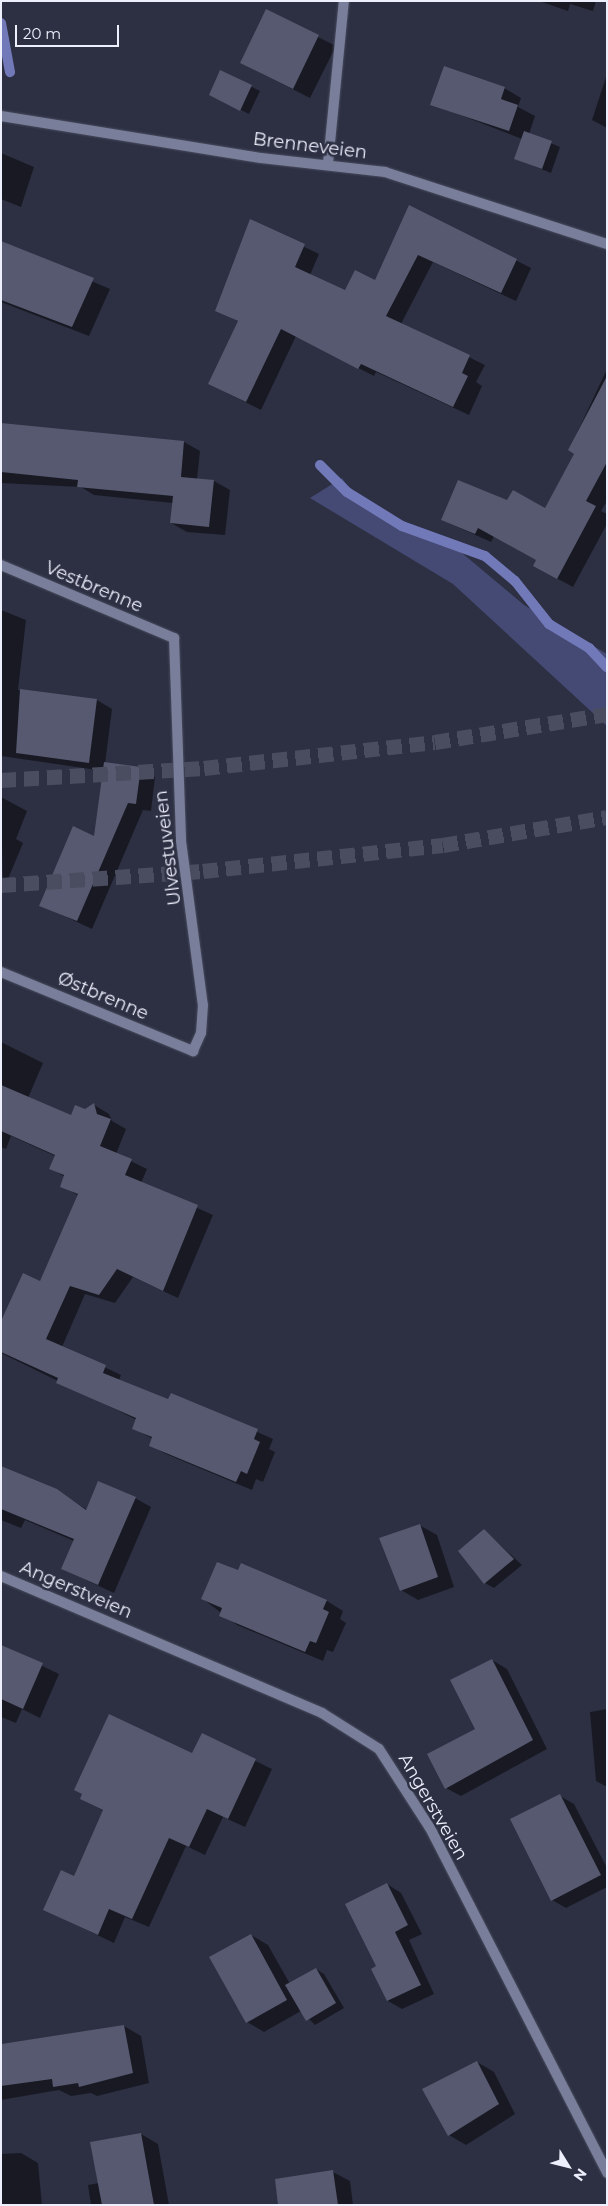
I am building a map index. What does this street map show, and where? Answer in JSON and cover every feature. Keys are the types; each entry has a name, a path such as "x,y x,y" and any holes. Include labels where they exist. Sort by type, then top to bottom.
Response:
{"street":[{"path":"328,163 344,1"},
{"name":"Brenneveien","path":"1,116 261,158 328,163 385,172 607,244"},
{"name":"Vestbrenne","path":"1,565 174,638"},
{"name":"Ulvestuveien","path":"174,638 181,841 203,1005 201,1033 193,1051"},
{"name":"Østbrenne","path":"1,972 193,1051"},
{"name":"Angerstveien","path":"1,1576 322,1712 379,1749 430,1828 607,2173"}],"shaded area":[{"path":"342,478 350,489 387,513 456,548 524,605 607,654 607,726 453,584 310,498"}],"building":[{"path":"266,9 319,35 293,89 240,63"},
{"path":"444,66 505,87 501,99 518,105 509,131 430,105"},
{"path":"220,70 252,85 240,111 209,95"},
{"path":"524,131 552,141 542,169 514,159"},
{"path":"409,205 517,259 501,293 418,255 386,316 470,355 462,373 468,376 453,407 361,364 358,369 281,329 246,402 208,384 238,321 215,311 250,219 305,244 295,267 345,290 355,270 375,280"},
{"path":"1,241 94,278 72,327 1,300"},
{"path":"607,376 607,462 586,501 596,506 557,579 533,566 536,560 478,528 475,534 441,520 458,480 507,500 513,490 545,508 574,454 568,450"},
{"path":"1,423 184,441 181,477 214,480 209,527 170,523 173,496 77,487 78,480 1,472"},
{"path":"20,689 97,699 89,763 16,753"},
{"path":"104,762 141,767 136,804 128,803 77,921 39,906 73,826 94,836"},
{"path":"1,1085 71,1115 75,1105 85,1109 94,1103 97,1114 111,1119 100,1146 132,1159 125,1175 198,1205 163,1291 117,1269 99,1295 70,1286 46,1339 106,1365 103,1373 168,1399 171,1393 258,1429 254,1439 260,1442 247,1474 241,1471 236,1482 149,1446 152,1437 132,1429 136,1418 56,1383 58,1378 1,1352 1,1321 23,1273 40,1281 78,1194 60,1187 64,1175 49,1169 55,1155 1,1131"},
{"path":"1,1466 57,1489 86,1510 98,1481 136,1497 98,1585 61,1569 74,1539 1,1509"},
{"path":"420,1524 438,1577 400,1591 379,1538"},
{"path":"484,1529 514,1559 484,1584 458,1551"},
{"path":"217,1562 238,1570 241,1563 327,1600 323,1609 329,1612 316,1643 310,1641 305,1652 219,1616 222,1608 201,1599"},
{"path":"1,1645 43,1663 23,1709 1,1699"},
{"path":"492,1659 533,1740 445,1789 427,1754 475,1729 450,1680"},
{"path":"109,1714 192,1753 202,1733 256,1759 228,1819 207,1809 189,1847 169,1838 132,1919 109,1909 98,1935 43,1910 61,1870 74,1876 103,1810 80,1799 82,1794 74,1790"},
{"path":"560,1794 601,1875 551,1901 510,1819"},
{"path":"387,1883 408,1925 395,1932 421,1985 387,2001 371,1969 376,1966 345,1904"},
{"path":"251,1934 287,2000 246,2023 209,1957"},
{"path":"316,1968 336,2003 306,2021 285,1985"},
{"path":"124,2025 133,2073 79,2087 78,2083 53,2087 52,2079 1,2086 1,2044"},
{"path":"477,2061 499,2104 448,2136 422,2089"},
{"path":"141,2133 154,2205 102,2205 90,2142"},
{"path":"333,2170 338,2205 278,2205 275,2179"}],"waterway":[{"path":"1,23 10,72"},
{"path":"320,465 347,492 402,526 485,556 515,581 549,624 589,648 607,667"}],"tunnel":[{"path":"1,780 204,768 435,742 607,714"},
{"path":"1,885 203,871 443,845 607,817"}]}
